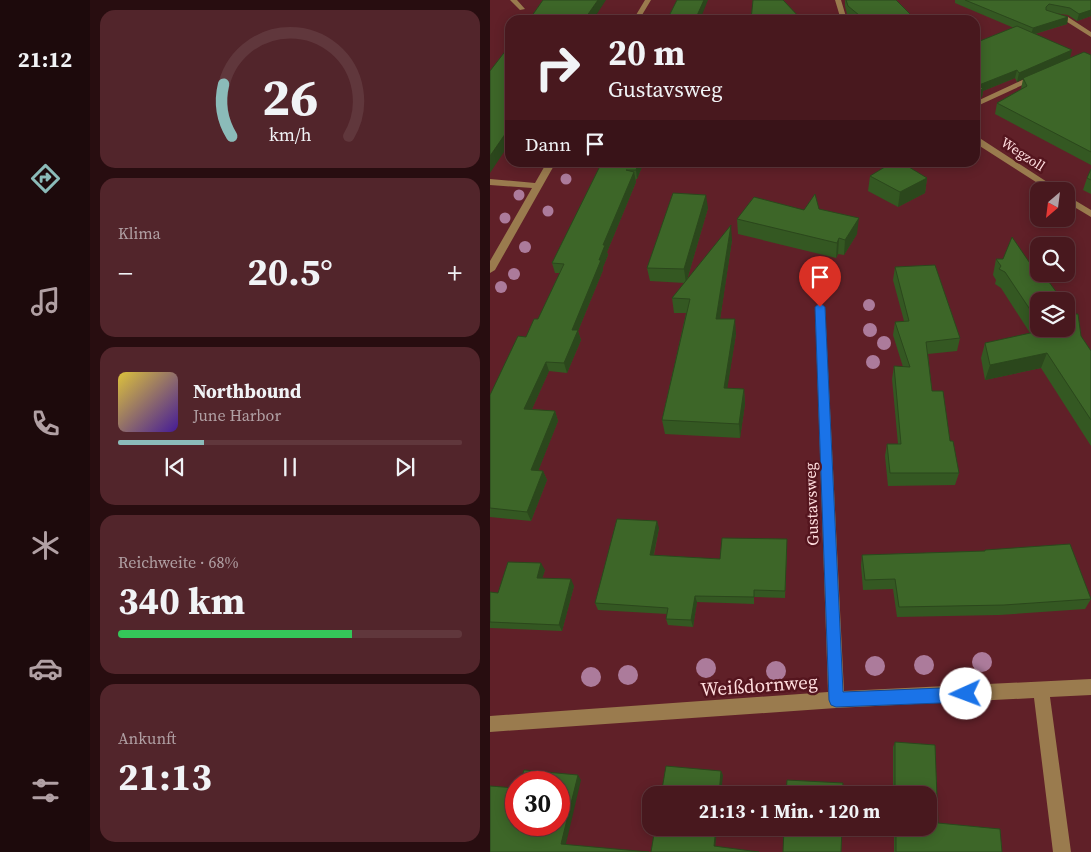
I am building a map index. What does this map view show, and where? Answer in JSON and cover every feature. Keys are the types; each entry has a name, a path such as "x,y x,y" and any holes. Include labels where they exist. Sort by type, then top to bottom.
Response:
{"street":[{"path":"513,0 522,8"},
{"path":"639,15 648,0"},
{"path":"838,0 842,15"},
{"path":"1048,14 1066,18 1091,35"},
{"path":"980,103 1043,74"},
{"name":"Wegzoll","path":"980,142 1042,182"},
{"path":"490,270 549,167"},
{"path":"490,182 539,186"},
{"path":"1075,204 1091,214"},
{"name":"Gustavsweg","path":"820,307 836,700"},
{"name":"Weißdornweg","path":"490,724 836,700 1091,687"},
{"path":"1041,691 1062,852"}],"building":[{"path":"543,0 598,0 588,15 532,15"},
{"path":"677,0 704,0 697,15 670,15"},
{"path":"753,0 783,0 797,15 752,15"},
{"path":"846,0 896,0 911,15 859,15 848,6"},
{"path":"965,0 1091,0 1091,10 1079,14 1070,8 1049,4 1046,10 1068,17 1033,28"},
{"path":"1017,26 1072,50 1019,73 1017,70 980,85 980,41"},
{"path":"505,52 505,134 490,156 490,71"},
{"path":"1084,52 1091,55 1091,152 997,103 1027,86 1023,78"},
{"path":"600,167 637,167 636,170 626,170 634,172 603,245 605,245 599,260 601,260 572,330 578,330 564,363 546,362 524,409 555,411 531,470 543,471 527,512 490,508 490,395 518,336 526,337 534,319 538,319 564,264 552,263"},
{"path":"885,167 909,167 927,178 900,192 870,176"},
{"path":"1091,169 1091,180 1087,178"},
{"path":"673,193 706,195 684,269 647,268"},
{"path":"815,194 819,209 859,218 845,240 839,238 837,243 737,219 754,197 804,210"},
{"path":"731,225 716,319 735,319 724,388 744,389 739,424 662,420 690,299 672,298"},
{"path":"1012,237 1030,263 1030,282 1049,282 1056,292 1030,292 1030,310 1005,272 999,269 1001,266 996,259 1003,259"},
{"path":"935,265 960,338 926,342 932,391 943,391 950,441 953,441 959,473 890,473 887,444 901,444 894,366 910,367 895,322 909,321 895,267"},
{"path":"1075,314 1078,314 1081,336 1091,351 1091,420 1047,353 990,365 985,343 1030,333 1030,337 1075,337"},
{"path":"617,519 657,521 650,555 720,559 722,538 787,539 785,591 754,590 754,597 695,596 691,620 666,619 668,608 595,603"},
{"path":"1070,544 1091,599 1004,605 899,607 895,579 865,580 862,555 985,551"},
{"path":"508,562 541,563 537,578 571,579 559,625 490,622 490,592 498,593"},
{"path":"895,742 935,745 937,786 895,786"},
{"path":"666,766 721,771 720,786 663,786"},
{"path":"570,774 578,775 570,807"},
{"path":"787,780 843,783 843,786 787,786"},
{"path":"490,786 505,787 505,836 563,836 561,844 649,852 490,852"},
{"path":"937,797 938,823 1000,829 1002,852 896,852 896,836 937,836"},
{"path":"654,836 715,836 714,846 759,852 651,852"},
{"path":"784,836 842,836 841,852 783,852"}],"route":[{"path":"820,307 836,700 966,694"}]}
